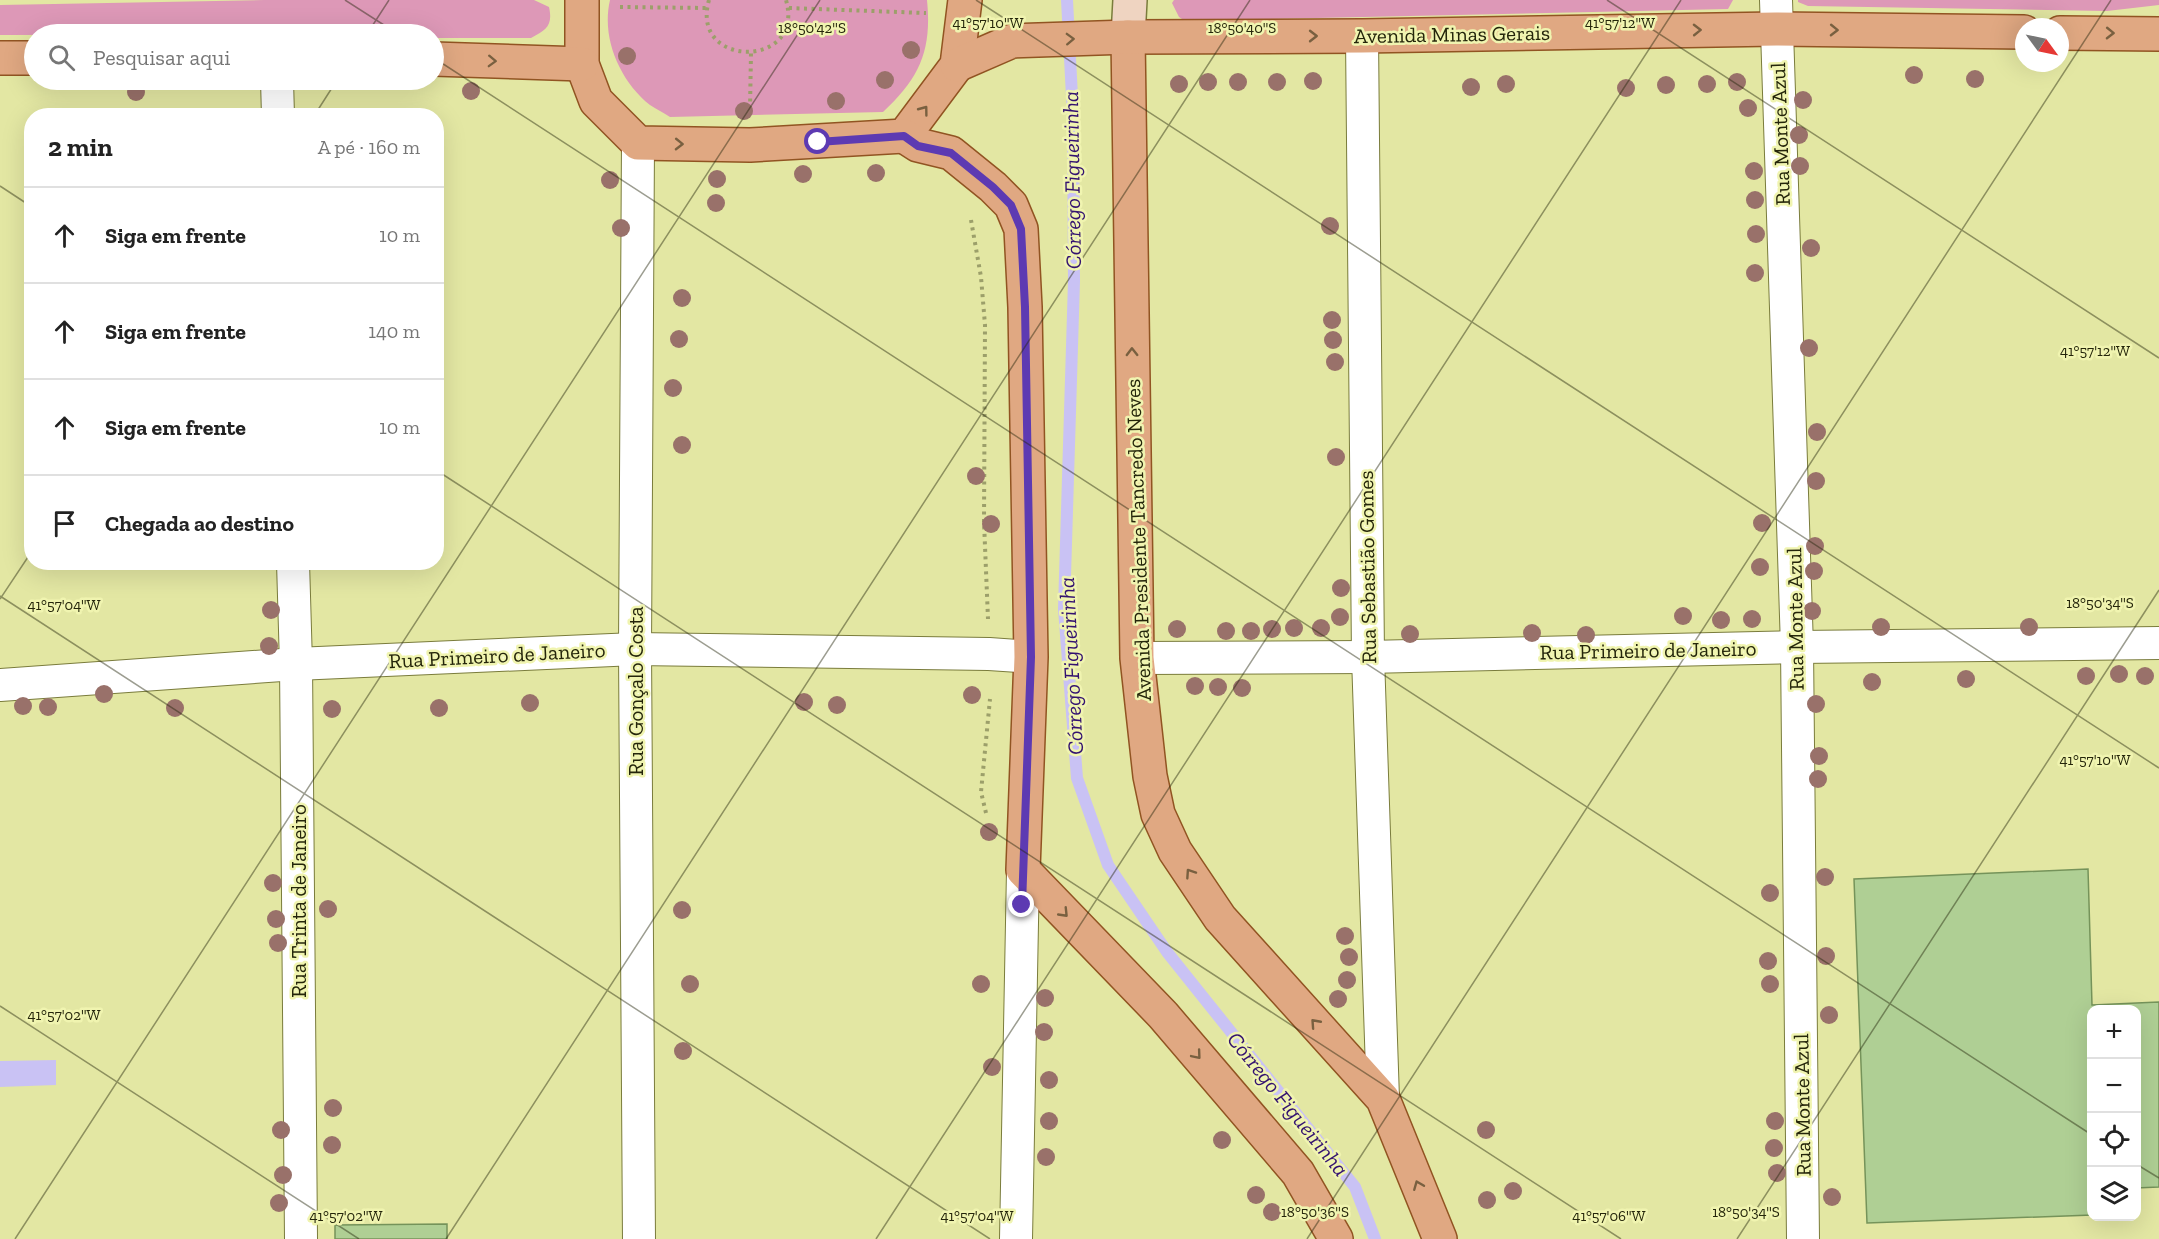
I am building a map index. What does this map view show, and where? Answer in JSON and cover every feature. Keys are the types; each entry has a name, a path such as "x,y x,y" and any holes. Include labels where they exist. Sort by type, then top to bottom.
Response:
{"main road":[{"path":"582,0 582,64 596,101 638,143 750,146 904,136 918,146 951,153 993,187 1011,205 1021,229 1025,307 1031,657 1023,870 1163,1015 1298,1173 1336,1239"},
{"path":"904,136 957,65 965,0"},
{"path":"1128,37 1130,0"},
{"name":"Avenida Minas Gerais","path":"957,65 1012,41 1128,37 1362,36 1776,14 2015,31"},
{"path":"2069,33 2159,34"},
{"name":"Avenida Presidente Tancredo Neves","path":"1128,37 1137,658 1150,776 1158,814 1175,851 1220,918 1383,1099 1440,1239"},
{"path":"0,58 24,58"},
{"path":"444,59 582,64"}],"street":[{"name":"Rua Monte Azul","path":"1776,14 1797,647 1803,1239"},
{"name":"Rua Sebastião Gomes","path":"1362,36 1368,657 1383,1099"},
{"path":"277,90 278,108"},
{"name":"Rua Gonçalo Costa","path":"638,143 635,649 639,1239"},
{"name":"Rua Trinta de Janeiro","path":"293,570 301,1239"},
{"name":"Rua Primeiro de Janeiro","path":"1137,658 1368,657 1797,647 2159,643"},
{"name":"Rua Primeiro de Janeiro","path":"0,685 296,664 635,649 989,654 1031,657"},
{"path":"1016,1239 1023,870"}],"path":[{"path":"709,0 707,8 711,31 719,41 739,53 764,50 783,33 788,21 789,8 786,0"},
{"path":"617,7 707,8"},
{"path":"789,8 928,13"},
{"path":"750,117 751,53"}],"shaded area":[{"path":"264,0 534,0 549,7 550,18 548,26 531,38 444,38 444,24 24,24 24,35 0,35 0,5"},
{"path":"610,0 927,0 927,34 921,62 914,75 883,112 670,117 639,95 615,58 608,29"},
{"path":"1174,0 1733,0 1728,9 1185,21 1179,17 1172,3"},
{"path":"1798,0 2159,0 2159,5 2107,11 1808,6"},
{"path":"56,1060 56,1085 0,1087 0,1061"}],"building":[{"path":"2088,869 2092,1005 2087,1005 2087,1215 1867,1223 1854,879"},
{"path":"2159,1002 2159,1187 2141,1188 2141,1005 2092,1005"},
{"path":"447,1224 447,1239 335,1239 335,1225"}],"waterway":[{"name":"Córrego Figueirinha","path":"1067,0 1073,116 1074,281 1064,609 1077,778 1108,865 1167,952 1355,1187 1375,1239"}],"route":[{"path":"818,142 904,136 918,146 951,153 993,187 1011,205 1021,229 1025,307 1031,657 1022,905"}]}
